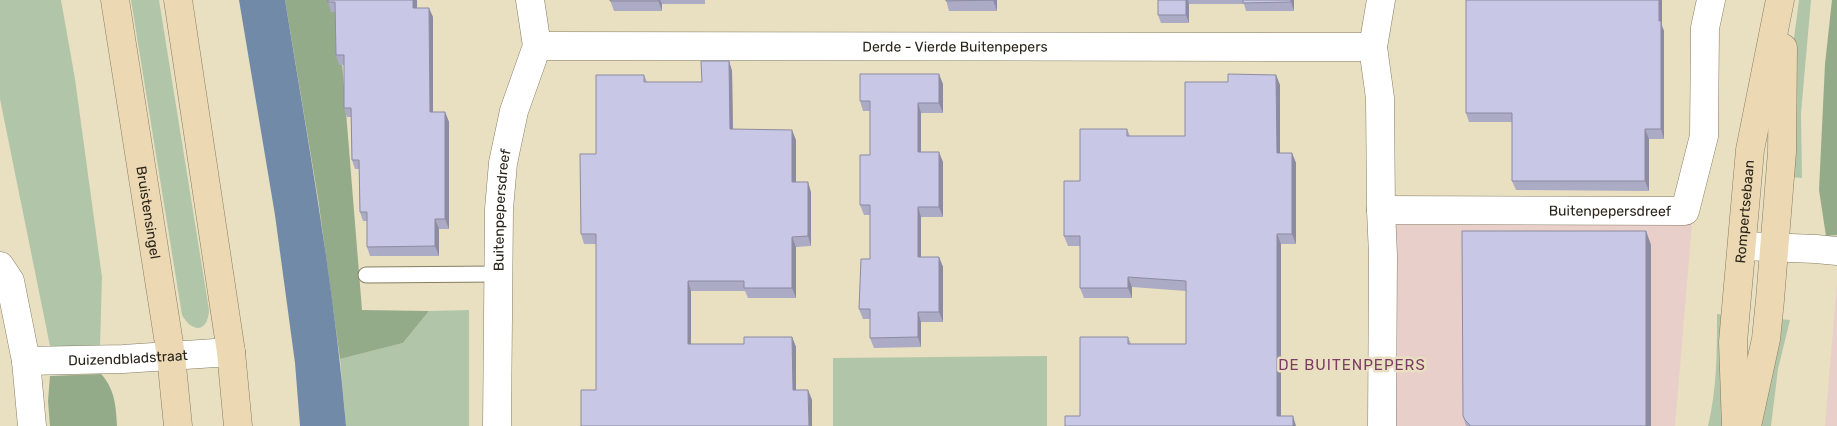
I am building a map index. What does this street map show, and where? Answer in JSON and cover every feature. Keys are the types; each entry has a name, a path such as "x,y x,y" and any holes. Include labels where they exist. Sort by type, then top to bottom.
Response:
{"main road":[{"name":"Bruistensingel","path":"115,0 171,356 178,426"},
{"path":"178,0 231,352 238,426"},
{"name":"Rompertsebaan","path":"1736,426 1734,342 1750,150 1782,0"},
{"name":"Rompertsebaan","path":"1747,426 1766,339 1782,152 1782,0"}],"street":[{"name":"Buitenpepersdreef","path":"497,426 499,209 502,163 514,111 537,46 530,0"},
{"path":"1381,0 1373,47 1380,98 1383,255 1382,426"},
{"name":"Buitenpepersdreef","path":"1381,210 1685,211 1704,136 1705,28 1711,0"},
{"name":"Derde - Vierde Buitenpepers","path":"537,46 1373,47"},
{"path":"1742,246 1837,251"},
{"path":"0,266 10,281 26,361 32,426"},
{"name":"Duizendbladstraat","path":"26,361 123,359 231,352"}],"lane":[{"path":"366,275 498,274"}],"shaded area":[{"path":"1390,204 1693,211 1675,426 1388,426"},
{"path":"1837,283 1837,426 1825,426"}],"green space":[{"path":"0,0 61,0 75,79 102,277 100,346 50,346 0,99"},
{"path":"131,0 159,0 209,310 206,323 199,328 190,325 182,315"},
{"path":"285,0 337,0 362,310 429,311 403,343 340,359 318,198"},
{"path":"1799,0 1811,0 1801,113 1802,178 1791,177 1793,46"},
{"path":"1832,0 1837,0 1837,235 1826,236 1819,190 1825,64"},
{"path":"469,310 469,426 346,426 340,359 403,343 429,311"},
{"path":"1717,314 1726,315 1723,426 1708,426 1715,384"},
{"path":"1777,319 1790,320 1778,369 1771,426 1760,426"},
{"path":"1047,356 1047,426 833,426 833,358"},
{"path":"101,374 112,392 117,426 50,426 48,401 50,376"}],"water":[{"path":"239,0 285,0 335,319 346,426 300,426 295,363 275,215"}],"building":[{"path":"328,0 413,0 413,8 429,8 430,112 445,112 445,219 435,219 435,246 367,247 367,212 360,212 359,160 352,160 351,108 344,108 344,55 336,55 335,2 328,2"},
{"path":"658,0 658,1 610,1"},
{"path":"946,0 993,0 946,1"},
{"path":"1158,0 1186,0 1186,15 1158,15"},
{"path":"1243,0 1291,0 1291,2 1243,3"},
{"path":"1466,0 1659,0 1659,21 1661,21 1661,129 1645,129 1645,181 1512,181 1512,113 1466,113"},
{"path":"701,61 729,61 730,129 792,130 792,182 808,182 808,236 792,237 792,288 744,288 744,281 688,281 688,344 744,344 744,337 792,337 793,390 808,390 809,426 581,426 581,390 596,390 596,234 581,234 580,154 596,154 596,75 644,75 644,82 702,82"},
{"path":"860,74 939,74 939,103 918,103 918,152 939,152 939,207 918,207 918,257 939,257 939,312 918,312 918,337 870,338 870,309 859,309 861,259 870,259 870,205 860,205 860,155 870,155 870,101 860,101"},
{"path":"1228,74 1276,75 1277,153 1292,153 1292,234 1277,234 1277,416 1293,416 1293,426 1065,426 1065,416 1080,416 1080,337 1128,337 1128,344 1186,344 1186,281 1128,277 1128,288 1080,288 1080,236 1064,236 1064,181 1080,181 1080,129 1127,129 1127,136 1185,136 1185,82 1228,82"},
{"path":"1462,231 1646,231 1646,426 1471,426 1465,420 1463,416"}],"district":[{"name":"DE BUITENPEPERS","path":"1352,365"}]}
